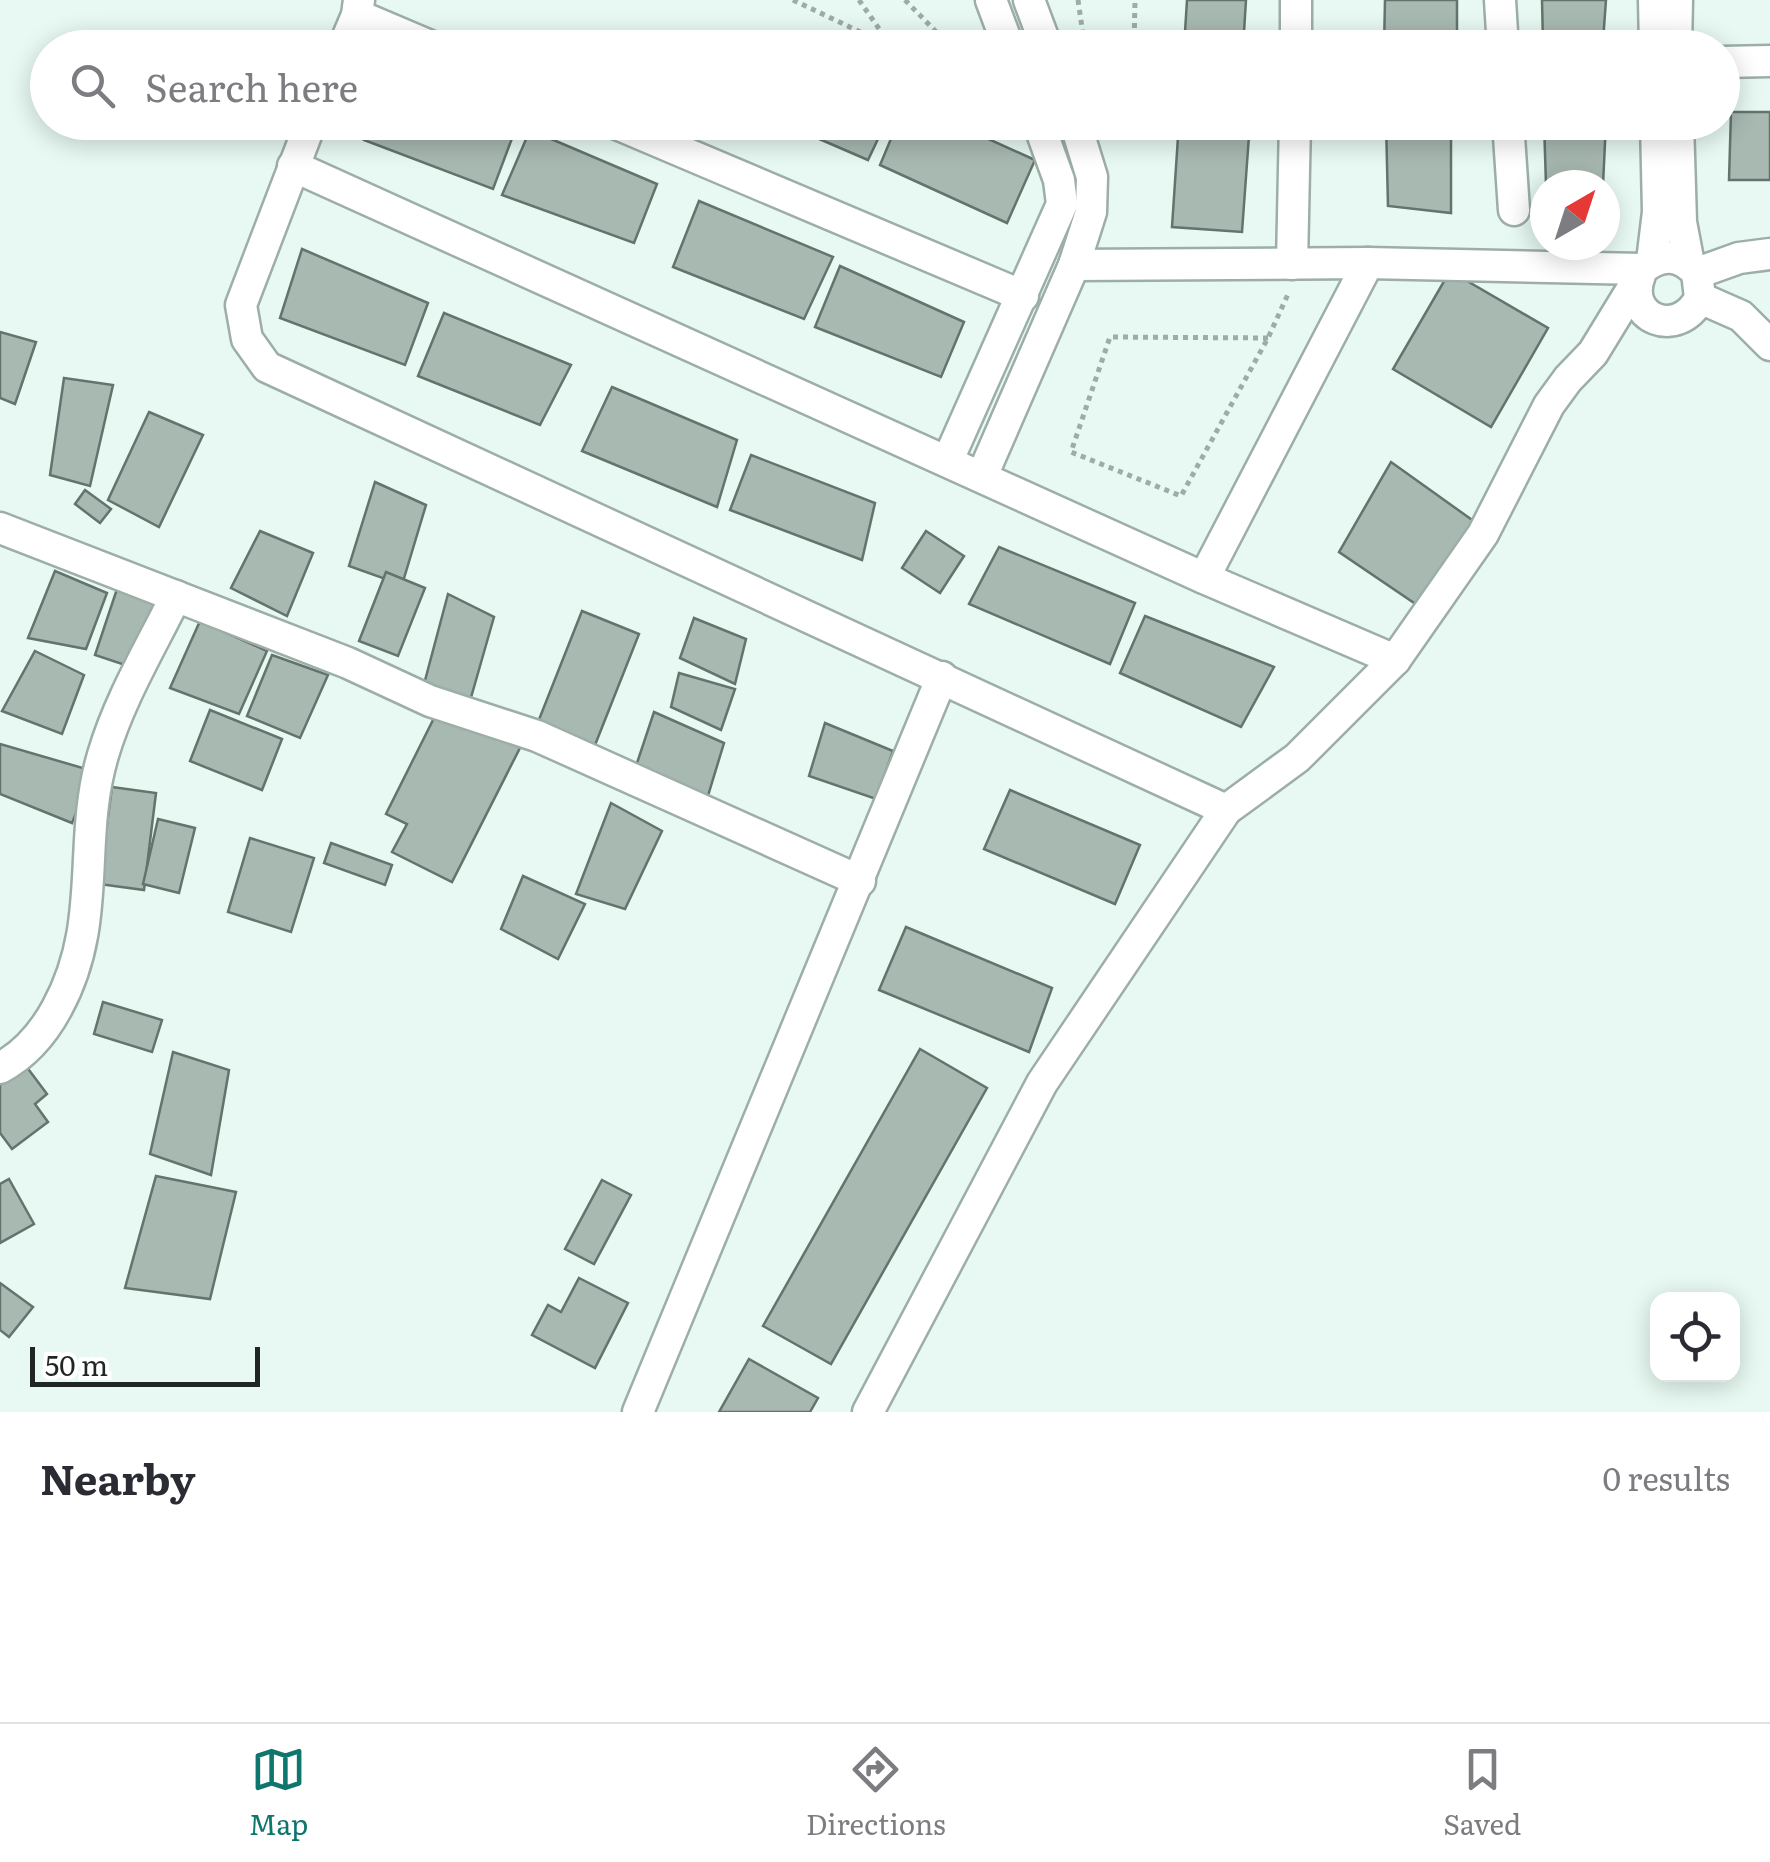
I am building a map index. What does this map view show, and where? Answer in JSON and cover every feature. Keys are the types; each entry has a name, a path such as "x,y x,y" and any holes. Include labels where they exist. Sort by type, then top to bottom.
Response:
{"street":[{"path":"991,0 1003,30"},
{"path":"1028,0 1040,30"},
{"path":"1296,0 1296,30"},
{"path":"1500,0 1502,30"},
{"path":"1654,0 1654,30"},
{"path":"1677,30 1678,0"},
{"path":"358,7 401,30"},
{"path":"1740,61 1770,60"},
{"path":"304,140 241,305 246,339 267,367 1226,810"},
{"path":"655,140 1023,296"},
{"path":"982,476 1074,265 1077,208 1059,180 1045,140"},
{"path":"948,460 1023,296 1092,176 1081,140"},
{"path":"1292,264 1294,140"},
{"path":"1509,140 1514,210"},
{"path":"1656,140 1658,212 1640,305 1648,315 1672,322"},
{"path":"1593,353 1685,318 1695,278 1681,222 1679,140"},
{"path":"293,166 1204,578 1395,660"},
{"path":"1695,278 1739,258 1770,254"},
{"path":"1074,265 1368,263 1644,270 1677,258 1770,346"},
{"path":"1204,578 1368,263"},
{"path":"868,1412 1042,1083 1226,810 1297,758 1395,660 1483,534 1550,405 1593,353 1644,270"},
{"path":"0,528 348,664 430,701 536,736 860,881"},
{"path":"0,1068 32,1044 68,987 85,934 94,796 103,755 114,722 176,596"},
{"path":"638,1412 942,677"}],"path":[{"path":"793,0 856,30"},
{"path":"859,0 880,30"},
{"path":"904,0 933,30"},
{"path":"1078,0 1082,30"},
{"path":"1134,30 1135,0"},
{"path":"1268,338 1110,337 1071,452 1181,496 1268,338 1290,290 1292,264"}],"building":[{"path":"1187,0 1246,0 1244,30 1185,30"},
{"path":"1385,0 1457,0 1457,30 1384,30"},
{"path":"1542,0 1606,0 1604,30 1543,30"},
{"path":"1740,112 1770,112 1770,180 1729,180 1730,140 1740,140"},
{"path":"364,140 511,140 493,189"},
{"path":"526,140 554,140 657,184 634,243 502,195"},
{"path":"822,140 877,140 868,160"},
{"path":"890,140 991,140 1035,160 1007,223 880,165"},
{"path":"1178,140 1249,140 1242,232 1172,227"},
{"path":"1386,140 1451,140 1451,213 1388,206"},
{"path":"1545,140 1605,140 1604,170 1546,170"},
{"path":"699,201 833,257 804,319 673,267"},
{"path":"302,249 428,303 405,365 280,318"},
{"path":"840,266 964,322 941,377 815,327"},
{"path":"1450,271 1548,328 1491,427 1393,369"},
{"path":"444,313 571,365 540,425 418,376"},
{"path":"0,332 36,342 15,404 0,398"},
{"path":"64,378 113,385 90,486 50,475"},
{"path":"612,387 737,440 717,507 582,451"},
{"path":"149,412 203,435 159,527 108,500"},
{"path":"751,455 875,503 862,560 730,510"},
{"path":"1391,462 1482,527 1423,609 1339,552"},
{"path":"375,482 426,505 402,585 349,566"},
{"path":"85,490 111,509 100,523 75,504"},
{"path":"260,531 313,553 287,616 231,588"},
{"path":"926,531 964,556 940,593 902,568"},
{"path":"999,547 1135,603 1110,664 969,604"},
{"path":"55,571 107,593 86,649 28,638"},
{"path":"386,572 425,588 398,656 359,641"},
{"path":"118,586 159,604 134,668 95,655"},
{"path":"448,594 494,617 468,708 423,688"},
{"path":"582,611 639,634 595,745 538,722"},
{"path":"1145,616 1274,667 1241,727 1120,673"},
{"path":"694,618 746,639 735,684 680,658"},
{"path":"200,621 267,651 239,714 170,688"},
{"path":"35,651 84,675 62,734 2,711"},
{"path":"272,655 328,675 300,738 247,716"},
{"path":"679,673 735,689 721,730 671,707"},
{"path":"210,710 282,739 262,790 190,761"},
{"path":"438,710 524,740 452,882 392,852 407,824 386,814"},
{"path":"654,712 724,743 707,799 633,775"},
{"path":"825,723 893,751 876,799 809,776"},
{"path":"0,744 93,771 72,823 0,794"},
{"path":"112,787 156,793 144,890 99,884"},
{"path":"1010,790 1140,845 1115,904 984,849"},
{"path":"611,803 662,831 625,909 576,894"},
{"path":"158,819 195,828 179,893 143,884"},
{"path":"250,838 314,858 291,932 228,912"},
{"path":"331,843 392,865 385,885 324,863"},
{"path":"523,876 585,904 558,959 501,929"},
{"path":"906,927 1052,988 1029,1052 879,990"},
{"path":"103,1002 162,1020 152,1052 94,1034"},
{"path":"920,1049 987,1088 831,1364 763,1326"},
{"path":"173,1052 229,1070 211,1175 150,1154"},
{"path":"26,1066 47,1094 35,1104 48,1122 12,1149 0,1133 0,1085"},
{"path":"156,1176 236,1192 210,1299 125,1288"},
{"path":"9,1179 34,1224 0,1243 0,1184"},
{"path":"602,1180 631,1195 594,1264 565,1249"},
{"path":"579,1278 628,1303 595,1368 532,1335 548,1305 561,1312"},
{"path":"0,1283 33,1307 9,1337 0,1330"},
{"path":"749,1359 818,1398 810,1412 719,1412"}]}
